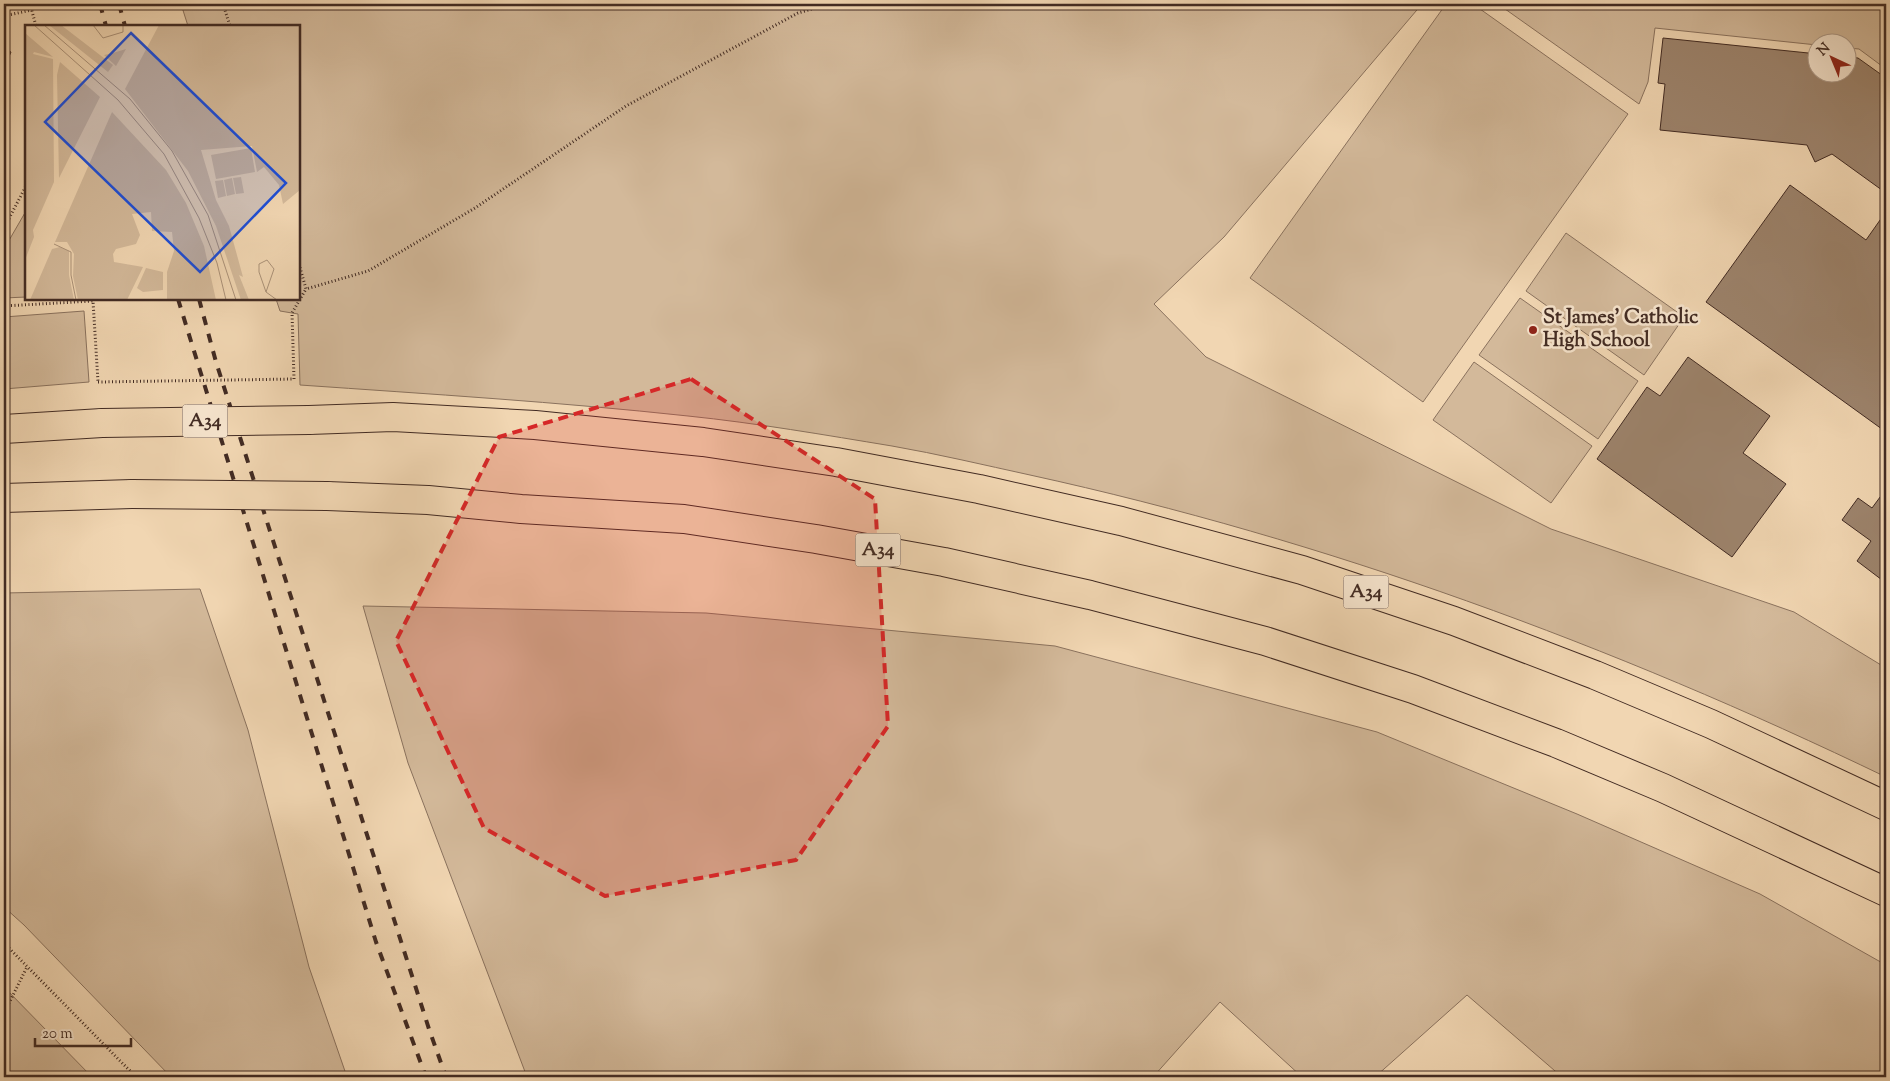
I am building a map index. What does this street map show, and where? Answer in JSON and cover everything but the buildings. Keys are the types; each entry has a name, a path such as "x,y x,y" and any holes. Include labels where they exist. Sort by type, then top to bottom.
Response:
{"highway":[{"name":"A34","path":"4,429 102,423 393,417 535,425 703,442 836,462 979,489 1121,521 1302,570 1454,620 1595,675 1702,720 1886,806"},
{"name":"A34","path":"4,498 132,494 327,496 428,500 521,509 684,519 816,539 944,562 1090,595 1264,641 1413,689 1548,739 1663,788 1886,892"}],"path":[{"path":"30,4 36,25"},
{"path":"223,4 230,25"},
{"path":"300,299 306,289 368,271 475,208 626,106 798,13 829,4"},
{"path":"4,16 32,10"},
{"path":"4,228 25,188"},
{"path":"300,268 306,289"},
{"path":"4,306 93,301 98,382 294,379 292,313 300,300"},
{"path":"4,943 136,1077"},
{"path":"4,1013 27,967"}],"highlighted area":[{"path":"691,379 875,499 888,726 796,860 605,896 484,828 396,641 499,437"}],"shaded area":[{"path":"181,4 1422,4 1224,237 1154,304 1206,357 1551,529 1794,612 1886,668 1886,777 1678,683 1467,601 1359,564 1251,531 1141,501 926,452 739,422 543,402 300,385 298,314 280,311 276,300 300,300 300,25 188,25"},
{"path":"1446,4 1473,4 1628,114 1423,402 1250,278"},
{"path":"1498,4 1886,4 1886,69 1858,49 1858,32 1808,32 1808,44 1655,28 1648,82 1639,104"},
{"path":"25,213 25,297 4,298 4,249"},
{"path":"1566,233 1684,317 1644,375 1526,291"},
{"path":"1520,298 1638,381 1598,439 1479,355"},
{"path":"84,311 89,382 4,389 4,317"},
{"path":"1474,362 1592,446 1551,503 1433,420"},
{"path":"200,589 248,730 309,967 347,1077 171,1077 24,925 4,907 4,593"},
{"path":"363,606 706,613 1055,646 1377,732 1577,814 1760,894 1886,965 1886,1077 1562,1077 1467,995 1375,1077 1302,1077 1220,1002 1153,1077 527,1077 408,763"},
{"path":"5,988 92,1077 4,1077"}],"railway":[{"path":"100,4 106,25"},
{"path":"119,4 125,25"},
{"path":"178,300 376,942 426,1077"},
{"path":"199,300 216,362 446,1077"}],"place":[{"name":"St James' Catholic High School","path":"1533,330"}]}
